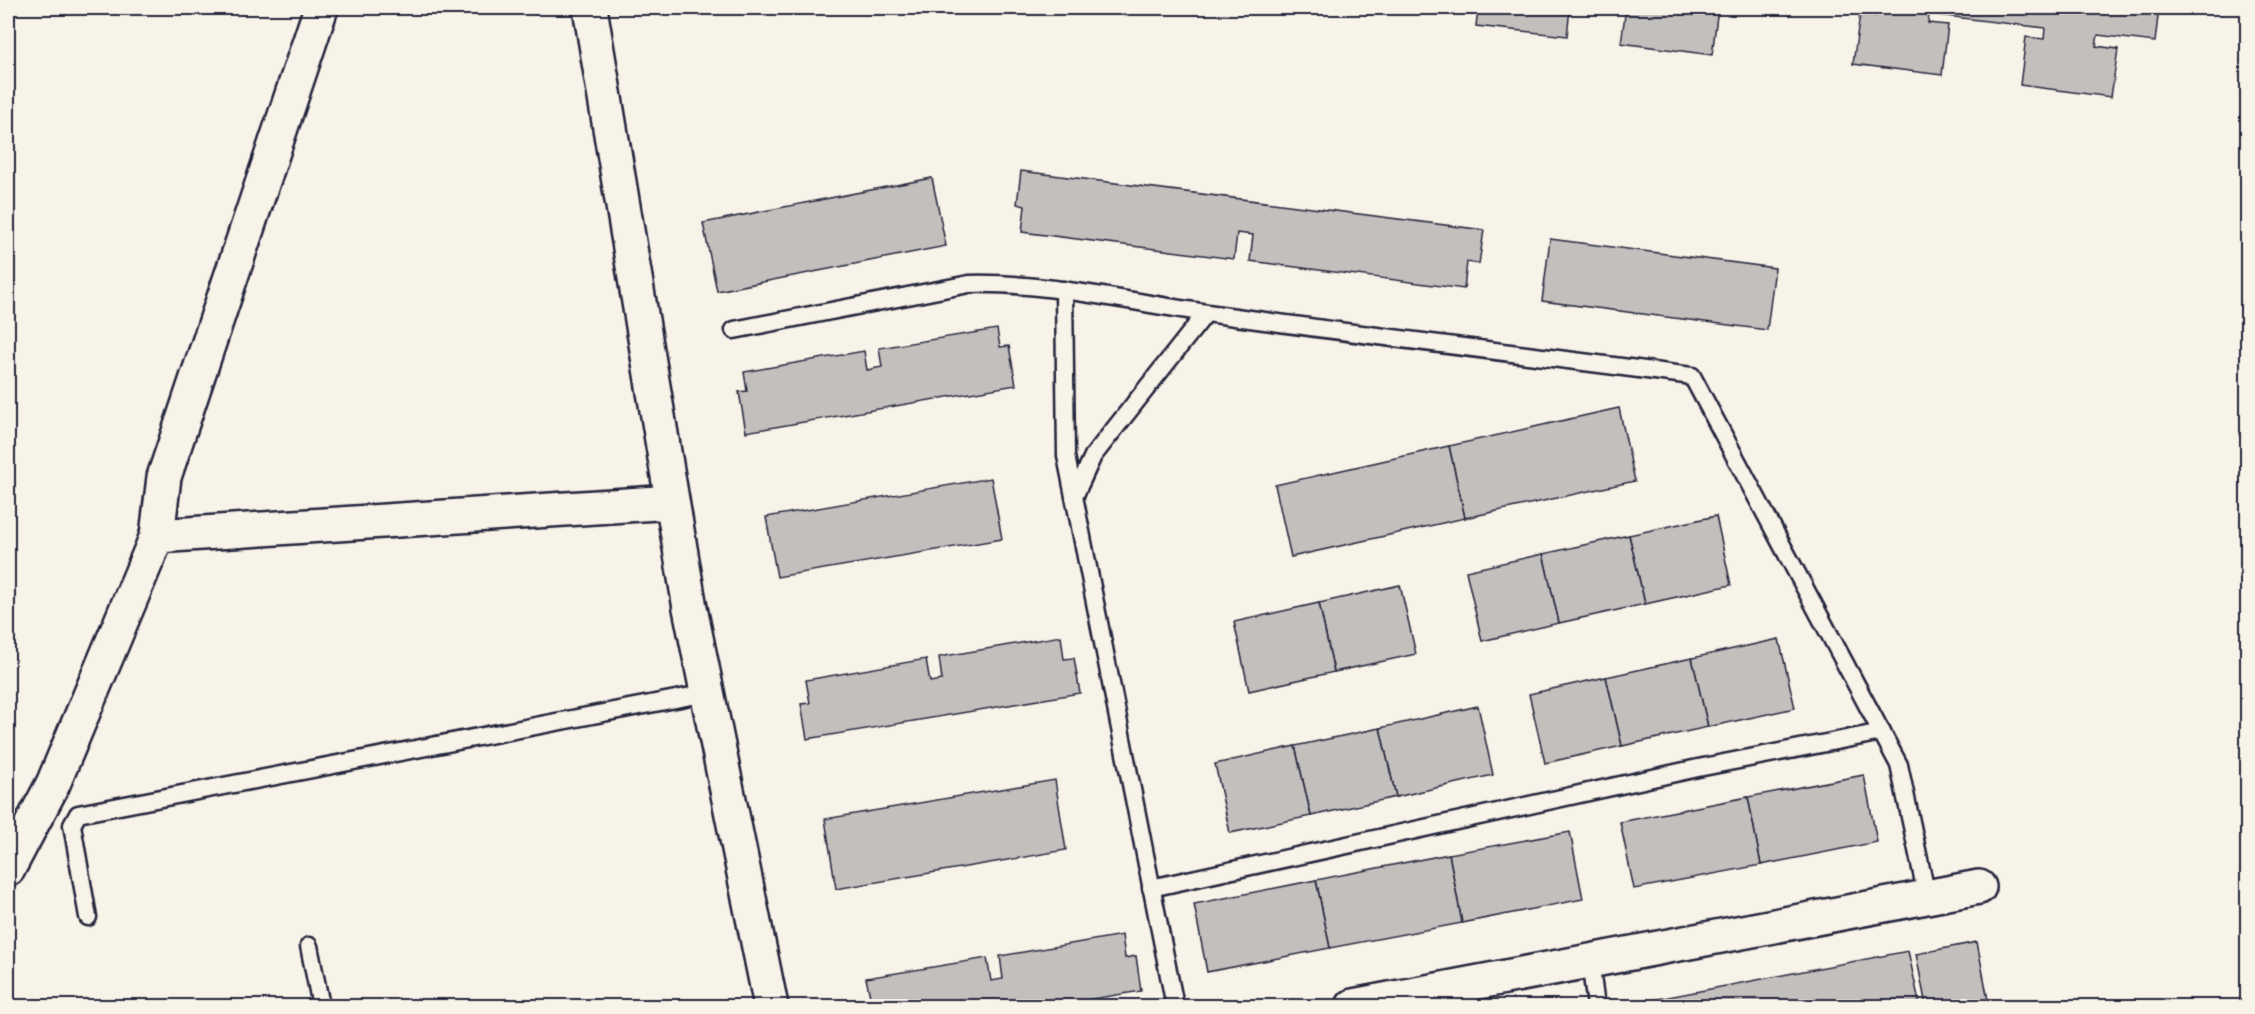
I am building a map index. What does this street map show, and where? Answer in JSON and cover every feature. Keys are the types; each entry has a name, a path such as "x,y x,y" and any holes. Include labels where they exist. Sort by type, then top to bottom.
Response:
{"street":[{"path":"8,869 53,784 157,536 164,477 321,8"},
{"path":"590,8 690,608 771,1006"},
{"path":"157,536 672,502"},
{"path":"1353,1006 1979,887"}],"lane":[{"path":"734,330 969,284 1007,283 1206,313 1692,376 1899,765 1928,897"},
{"path":"1064,290 1066,456 1175,1006"},
{"path":"1074,498 1093,456 1206,313"},
{"path":"88,917 72,825 78,814 707,693"},
{"path":"1152,888 1698,768 1882,732"},
{"path":"309,946 321,1006"},
{"path":"1590,961 1596,1006"}],"building":[{"path":"1478,8 1570,8 1567,36 1476,26"},
{"path":"1626,8 1718,8 1712,55 1621,43"},
{"path":"1877,8 2159,8 2155,42 2098,35 2096,46 2118,49 2111,97 2020,85 2026,37 2044,39 2045,28 1929,14 1928,23 1948,25 1942,75 1853,64 1860,14 1876,16"},
{"path":"1021,171 1484,230 1479,264 1467,262 1464,289 1250,261 1253,235 1237,233 1234,259 1022,232 1025,206 1017,204"},
{"path":"932,178 946,246 717,291 703,223"},
{"path":"1550,239 1775,268 1767,330 1542,301"},
{"path":"997,329 1000,347 1009,346 1016,385 746,432 739,392 747,391 744,372 864,351 867,370 882,367 879,348"},
{"path":"1619,408 1635,481 1465,518 1449,446"},
{"path":"1449,446 1465,518 1291,557 1275,485"},
{"path":"991,478 1002,539 777,577 766,517"},
{"path":"1716,516 1731,585 1645,604 1629,535"},
{"path":"1629,535 1645,604 1559,623 1543,554"},
{"path":"1543,554 1559,623 1482,641 1466,571"},
{"path":"1400,585 1416,654 1334,672 1319,603"},
{"path":"1319,603 1334,672 1249,691 1234,622"},
{"path":"1061,636 1064,659 1074,658 1080,693 807,739 801,704 810,703 806,680 926,659 930,682 942,680 939,657"},
{"path":"1779,639 1795,708 1708,727 1692,658"},
{"path":"1692,658 1708,727 1622,746 1606,677"},
{"path":"1606,677 1622,746 1545,763 1529,694"},
{"path":"1478,706 1493,775 1396,797 1380,728"},
{"path":"1380,728 1396,797 1311,816 1295,746"},
{"path":"1295,746 1311,816 1230,833 1215,764"},
{"path":"1864,775 1877,842 1761,865 1748,797"},
{"path":"1055,780 1066,850 836,889 825,819"},
{"path":"1748,797 1761,865 1634,889 1620,822"},
{"path":"1570,832 1583,899 1462,923 1449,854"},
{"path":"1449,854 1462,923 1330,948 1316,880"},
{"path":"1316,880 1330,948 1207,972 1194,904"},
{"path":"1122,935 1125,958 1136,956 1141,991 1050,1006 863,1006 863,1002 871,1001 866,978 987,958 991,981 1003,979 1000,956"},
{"path":"1977,942 1988,1000 1953,1006 1926,1006 1916,954"},
{"path":"1908,951 1920,1006 1643,1006 1642,1002"}]}
